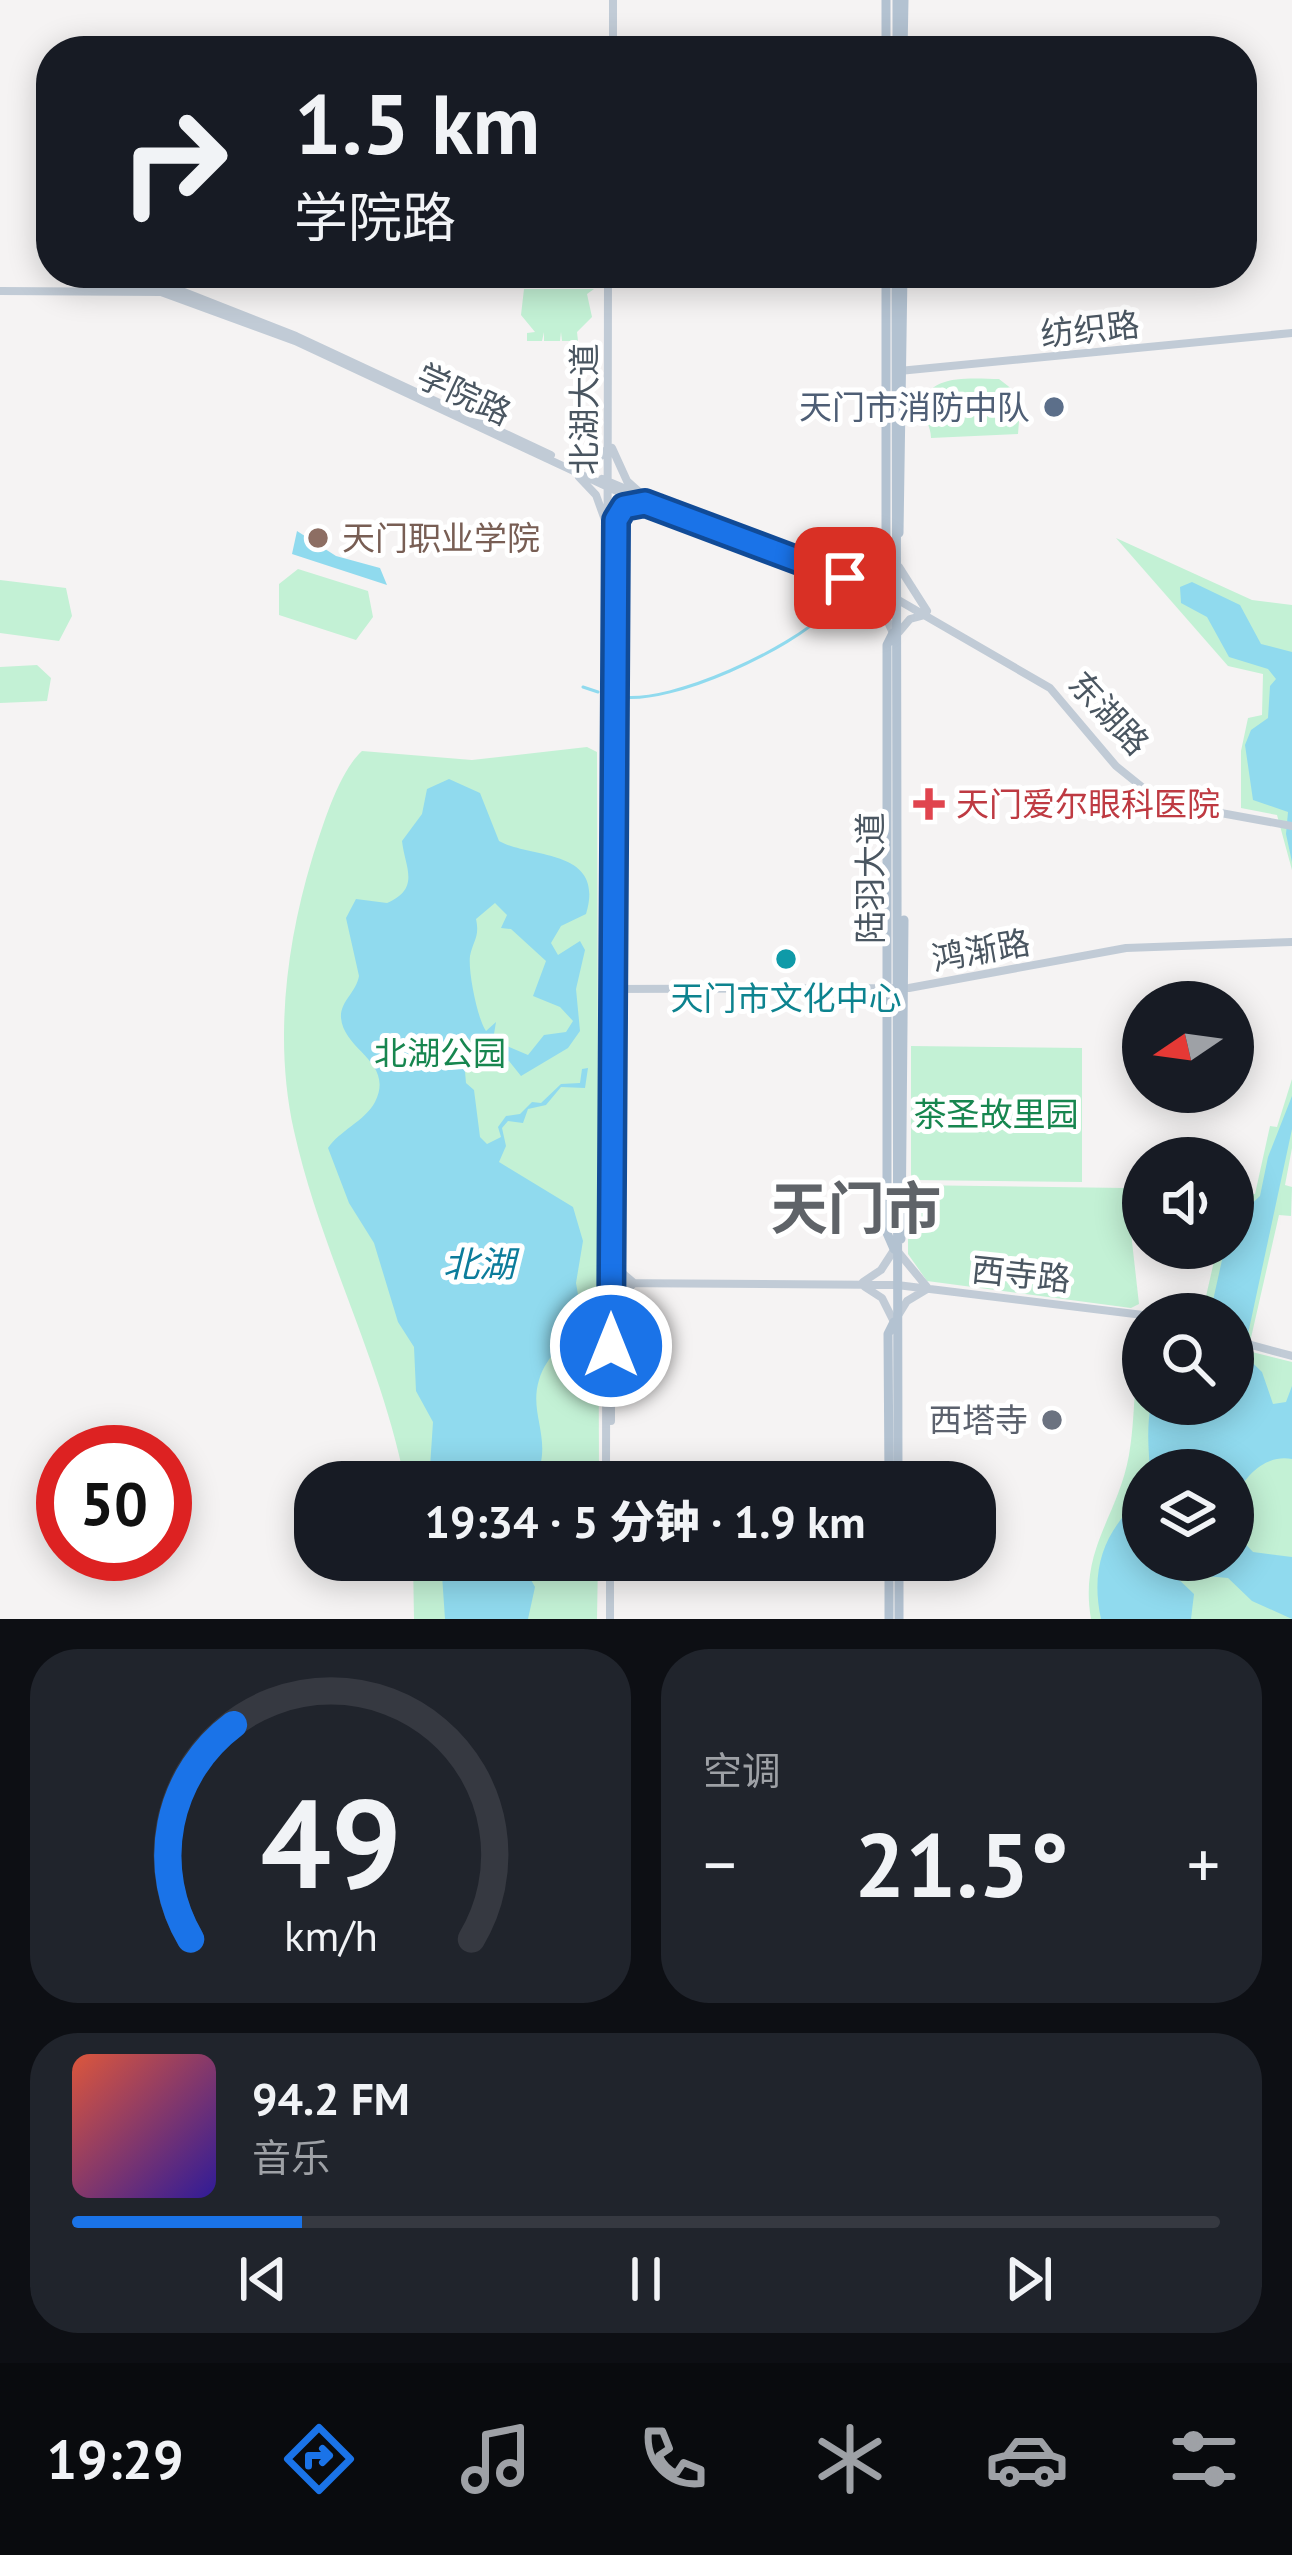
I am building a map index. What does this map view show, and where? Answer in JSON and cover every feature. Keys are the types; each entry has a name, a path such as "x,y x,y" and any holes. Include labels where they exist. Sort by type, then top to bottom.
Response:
{"main road":[{"path":"611,0 611,36"},
{"path":"895,0 895,36"},
{"path":"895,0 895,36"},
{"name":"学院路","path":"0,289 123,288 185,298 295,341 645,501 895,595"},
{"name":"北湖大道","path":"608,1461 610,288"},
{"path":"894,288 886,546 927,613 903,625 895,636"},
{"path":"894,288 903,525 895,560 895,636"},
{"name":"纺织路","path":"894,371 1292,333"},
{"path":"610,448 627,481 645,501 624,507 610,532 598,500 574,469 598,462 610,448"},
{"path":"895,560 875,576 857,581 880,604 902,655 896,988 888,1010 887,1233 909,1272 928,1288 907,1301 896,1322"},
{"name":"东湖路","path":"895,595 1050,688 1139,787 1180,805 1292,824"},
{"name":"鸿渐路","path":"609,989 896,988 1122,949 1292,942"},
{"path":"858,1284 875,1276 904,1232 904,1003 896,988"},
{"name":"陆羽大道","path":"896,988 896,1461"},
{"name":"陆羽大道","path":"896,988 896,1250"},
{"name":"北湖大道","path":"608,1461 609,989"},
{"path":"897,1132 904,1120"},
{"path":"887,1154 894,1174"},
{"path":"611,1257 620,1273 634,1283 621,1292 611,1310"},
{"name":"西寺路","path":"609,1283 896,1285 1122,1313"},
{"path":"858,1284 882,1298 896,1322"},
{"path":"1254,1346 1292,1356"},
{"path":"608,1581 608,1619"},
{"path":"897,1581 897,1619"}],"green space":[{"path":"524,289 594,289 587,294 592,317 577,332 578,341 562,341 561,332 560,341 544,341 544,332 542,341 527,341 527,333 535,332 521,315"},
{"path":"999,379 1021,396 1018,434 931,438 924,409 932,389 952,380"},
{"path":"1116,538 1252,600 1292,605 1292,870 1277,815 1241,808 1241,751 1248,718 1262,715 1263,674 1228,666"},
{"path":"298,569 368,591 373,617 356,640 279,615 279,584"},
{"path":"0,580 66,588 72,616 59,641 0,633"},
{"path":"37,665 51,678 47,701 0,703 0,667"},
{"name":"北湖公园","path":"587,747 597,752 599,1461 400,1461 294,1131 284,1029 290,959 316,846 345,773 362,751 472,760"},
{"name":"茶圣故里园","path":"911,1046 1082,1048 1082,1182 911,1180"},
{"path":"1292,1079 1292,1148 1285,1185 1292,1187 1291,1216 1279,1215 1254,1325 1254,1293 1207,1293 1212,1269 1254,1269 1254,1194 1270,1126 1277,1127"},
{"path":"908,1185 1122,1188 1122,1269 1135,1269 1138,1293 1122,1293 1122,1307 927,1281 908,1254"},
{"path":"1254,1352 1292,1362 1292,1619 1091,1619 1090,1573 1122,1482 1122,1581 1254,1581 1254,1449 1130,1449 1132,1425 1254,1425"},
{"path":"413,1581 598,1581 597,1619 414,1619"}],"water":[{"path":"297,531 336,556 380,568 387,585 292,554"},
{"path":"1192,582 1240,605 1261,644 1292,652 1292,862 1286,834 1288,812 1253,800 1245,745 1251,730 1268,718 1270,686 1276,679 1268,669 1229,657 1207,617 1181,603 1180,587"},
{"name":"北湖","path":"449,779 480,793 499,841 576,867 589,893 586,914 561,926 551,943 558,955 580,941 585,950 576,989 580,1031 568,1048 521,1076 509,1061 496,1063 498,1056 471,1038 463,1048 466,1083 474,1090 480,1137 487,1144 501,1137 498,1127 506,1116 520,1114 532,1102 541,1103 561,1084 580,1083 582,1069 588,1068 585,1088 561,1087 546,1105 528,1109 523,1123 508,1121 502,1128 506,1146 499,1162 573,1207 583,1241 576,1283 582,1318 547,1362 536,1393 541,1461 430,1461 433,1422 416,1391 414,1347 398,1322 374,1243 349,1203 328,1148 371,1109 379,1088 374,1067 350,1039 341,1018 359,976 346,918 356,899 387,903 404,891 408,876 402,841 422,814 427,789","holes":["495,903 507,915 501,928 511,929 546,961 533,996 560,1007 573,1021 566,1032 544,1035 528,1055 493,1040 496,1022 486,1031 479,1016 470,956 476,919"]},
{"path":"1292,1096 1292,1129 1254,1306 1254,1293 1215,1293 1220,1269 1254,1269 1254,1202 1260,1196 1268,1157"},
{"path":"1254,1364 1262,1372 1273,1404 1286,1402 1292,1386 1292,1459 1273,1460 1254,1471 1254,1449 1149,1449 1149,1425 1254,1425"},
{"path":"1120,1521 1122,1581 1180,1581 1194,1594 1191,1619 1101,1619 1100,1564"},
{"path":"1254,1552 1292,1557 1292,1619 1252,1601 1231,1581 1254,1581"},
{"path":"442,1581 532,1581 535,1587 528,1619 445,1619"}],"waterway":[{"path":"621,697 670,692 730,671 787,642 827,612"},
{"path":"583,687 598,692"}],"place":[{"name":"天门市消防中队","path":"1054,407"},
{"name":"天门职业学院","path":"318,538"},
{"name":"天门爱尔眼科医院","path":"929,804"},
{"name":"天门市文化中心","path":"786,959"},
{"name":"西塔寺","path":"1052,1420"}],"district":[{"name":"天门市","path":"856,1209"}],"route":[{"path":"611,1346 612,533 617,514 633,503 645,503 845,578"}]}
